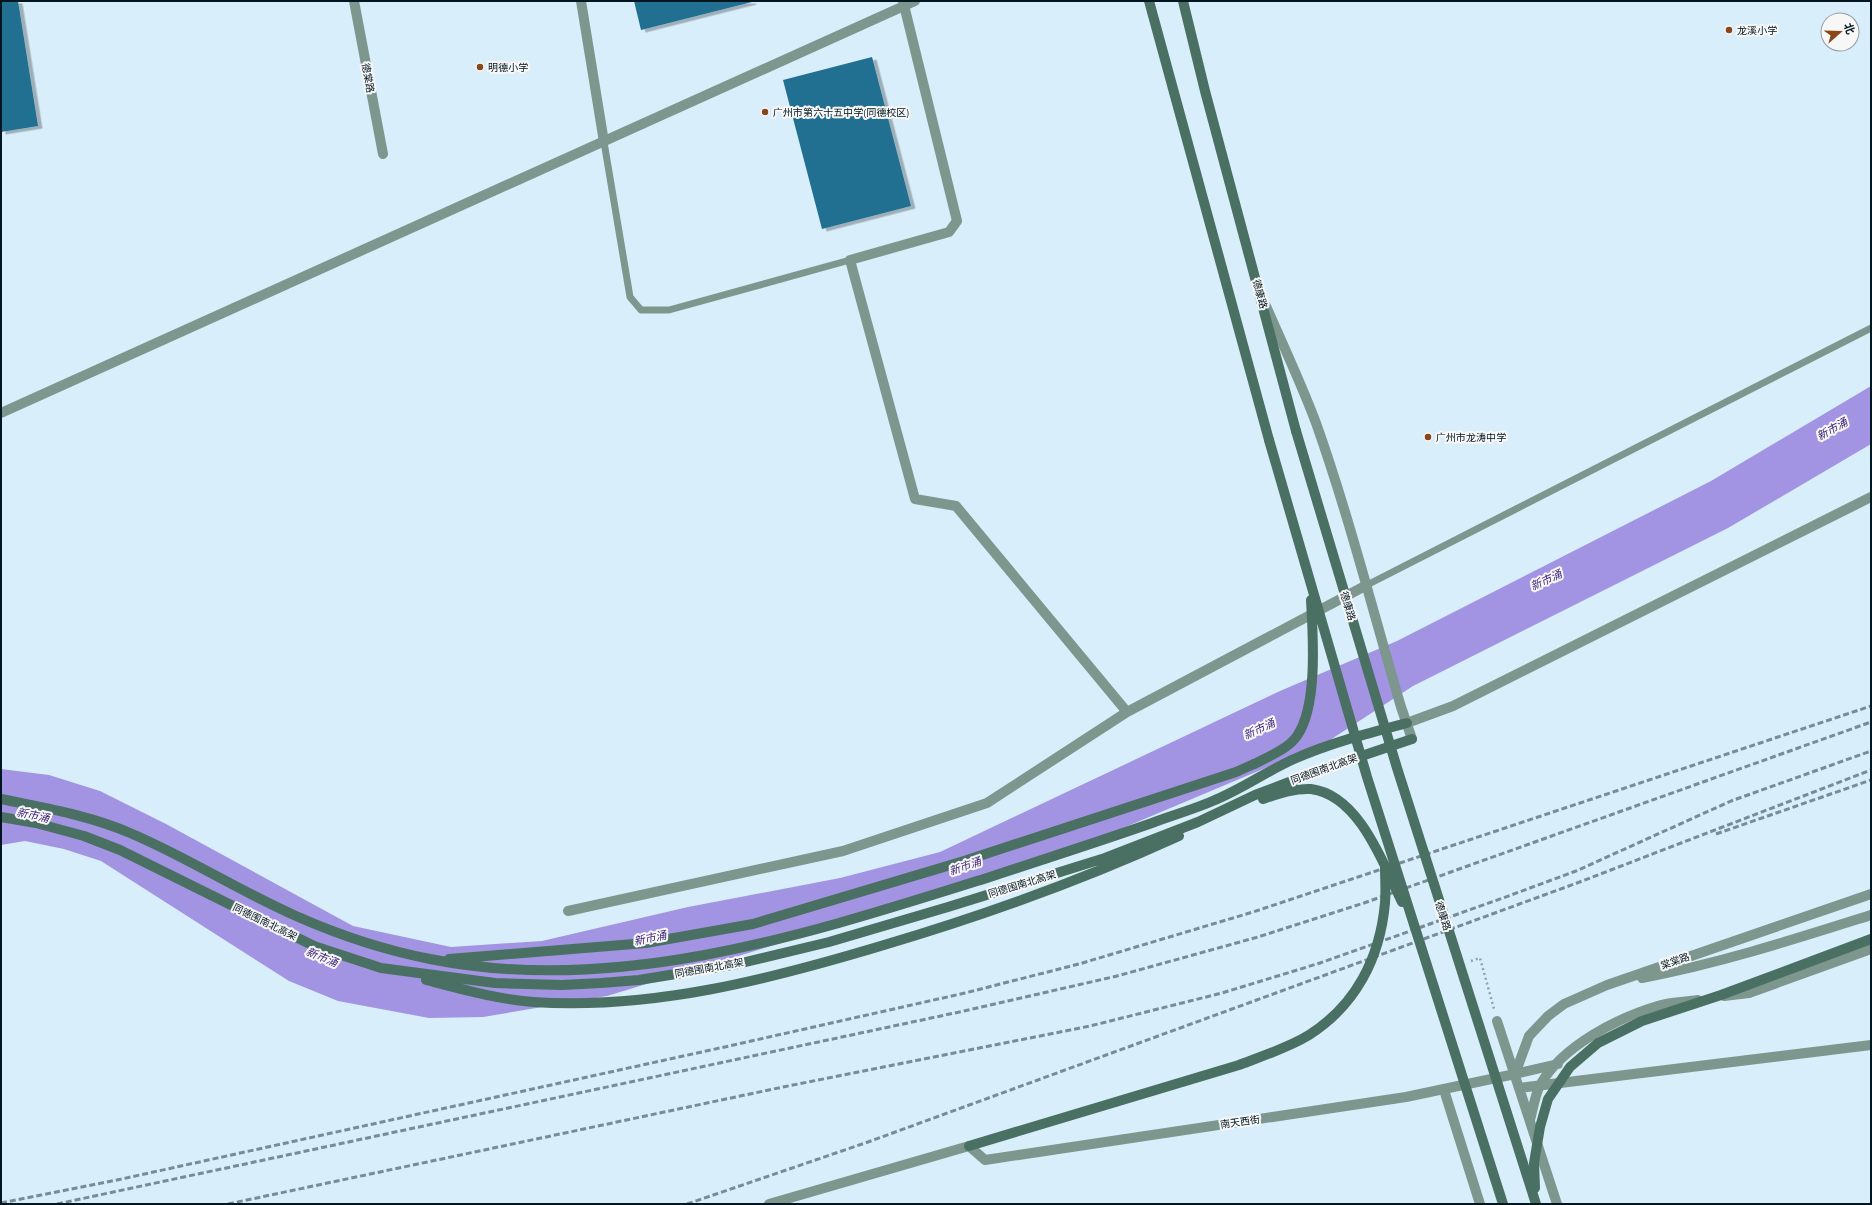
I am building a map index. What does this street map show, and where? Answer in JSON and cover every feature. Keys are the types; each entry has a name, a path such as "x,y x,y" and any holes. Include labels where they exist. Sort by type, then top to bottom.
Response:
{"main road":[{"path":"1149,1 1310,584 1367,777 1503,1204"},
{"name":"德康路","path":"1183,1 1205,91 1296,431 1397,768 1537,1204"},
{"path":"433,960 646,943 753,924 964,861 1236,772 1285,747 1297,737 1305,721 1309,710 1313,641 1310,584"},
{"name":"同德围南北高架","path":"1,799 78,815 127,831 183,857 234,886 295,916 344,935 392,951 463,965 574,970 698,957 826,926 891,908 1100,841 1215,800 1292,760 1321,748 1407,722"},
{"name":"同德围南北高架","path":"1,818 36,823 77,834 120,850 314,946 381,968 495,983 562,985 639,980 696,971 829,942 1105,858 1198,822 1255,795 1323,768 1412,739"},
{"path":"381,968 491,996 534,1002 611,1002 675,996 815,966 921,934 1089,876 1142,854 1230,812 1288,791 1311,789 1333,796 1353,813 1371,838 1417,934"},
{"path":"969,1146 1239,1065 1309,1035 1338,1013 1356,992 1371,963 1382,925 1385,902 1385,867"},
{"path":"1537,1204 1534,1163 1540,1127 1548,1099 1570,1067 1598,1043 1642,1021 1721,994 1871,939"}],"street":[{"name":"德棠路","path":"354,1 382,154"},
{"path":"581,1 604,142"},
{"path":"1,413 604,142 904,3 915,1"},
{"path":"904,3 957,220 949,232 850,260 915,499 956,506 1127,712"},
{"path":"1258,290 1316,423 1340,496 1365,586 1412,739"},
{"path":"1407,722 1453,706 1871,497"},
{"path":"568,911 843,851 987,803 1127,712 1365,586"},
{"name":"棠棠路","path":"1515,1074 1529,1036 1548,1016 1564,1004 1607,985 1871,894"},
{"path":"1607,985 1688,970 1739,956 1871,915"},
{"path":"1530,1120 1540,1086 1558,1064 1588,1037 1626,1017 1662,1005 1749,993 1871,950"},
{"path":"1498,1021 1557,1204"},
{"path":"1519,1088 1871,1046"},
{"name":"南天西街","path":"969,1146 985,1160 1398,1098 1444,1090 1558,1064"},
{"path":"1444,1090 1480,1204"},
{"path":"769,1204 969,1146"}],"lane":[{"path":"604,142 630,297 641,310 669,310 850,260"},
{"path":"1365,586 1871,328"}],"path":[{"path":"1459,964 1480,958 1498,1021"}],"water":[{"name":"新市涌","path":"1871,386 1871,444 1728,528 1413,686 1327,742 1028,868 607,996 483,1017 429,1018 338,1001 289,981 101,861 64,849 25,841 1,845 1,769 49,775 100,791 166,824 353,926 451,947 542,941 688,907 840,878 940,852 1280,691 1397,641 1711,481"}],"building":[{"path":"1,1 18,1 38,126 1,132"},
{"path":"634,1 752,1 752,2 641,30"},
{"path":"872,57 911,206 822,229 783,80"}],"railway":[{"path":"1,1203 117,1180 729,1046 965,993 1079,964 1253,912 1871,706"},
{"path":"57,1204 964,1011 1117,976 1258,937 1364,903 1871,722"},
{"path":"228,1204 783,1087 1090,1026 1222,993 1320,963 1576,871 1731,801 1871,751"},
{"path":"687,1204 868,1142 1577,883 1871,770"},
{"path":"1716,834 1871,780"}],"place":[{"name":"龙溪小学","path":"1729,30"},
{"name":"明德小学","path":"480,67"},
{"name":"广州市第六十五中学(同德校区)","path":"765,112"},
{"name":"广州市龙涛中学","path":"1428,437"}]}
